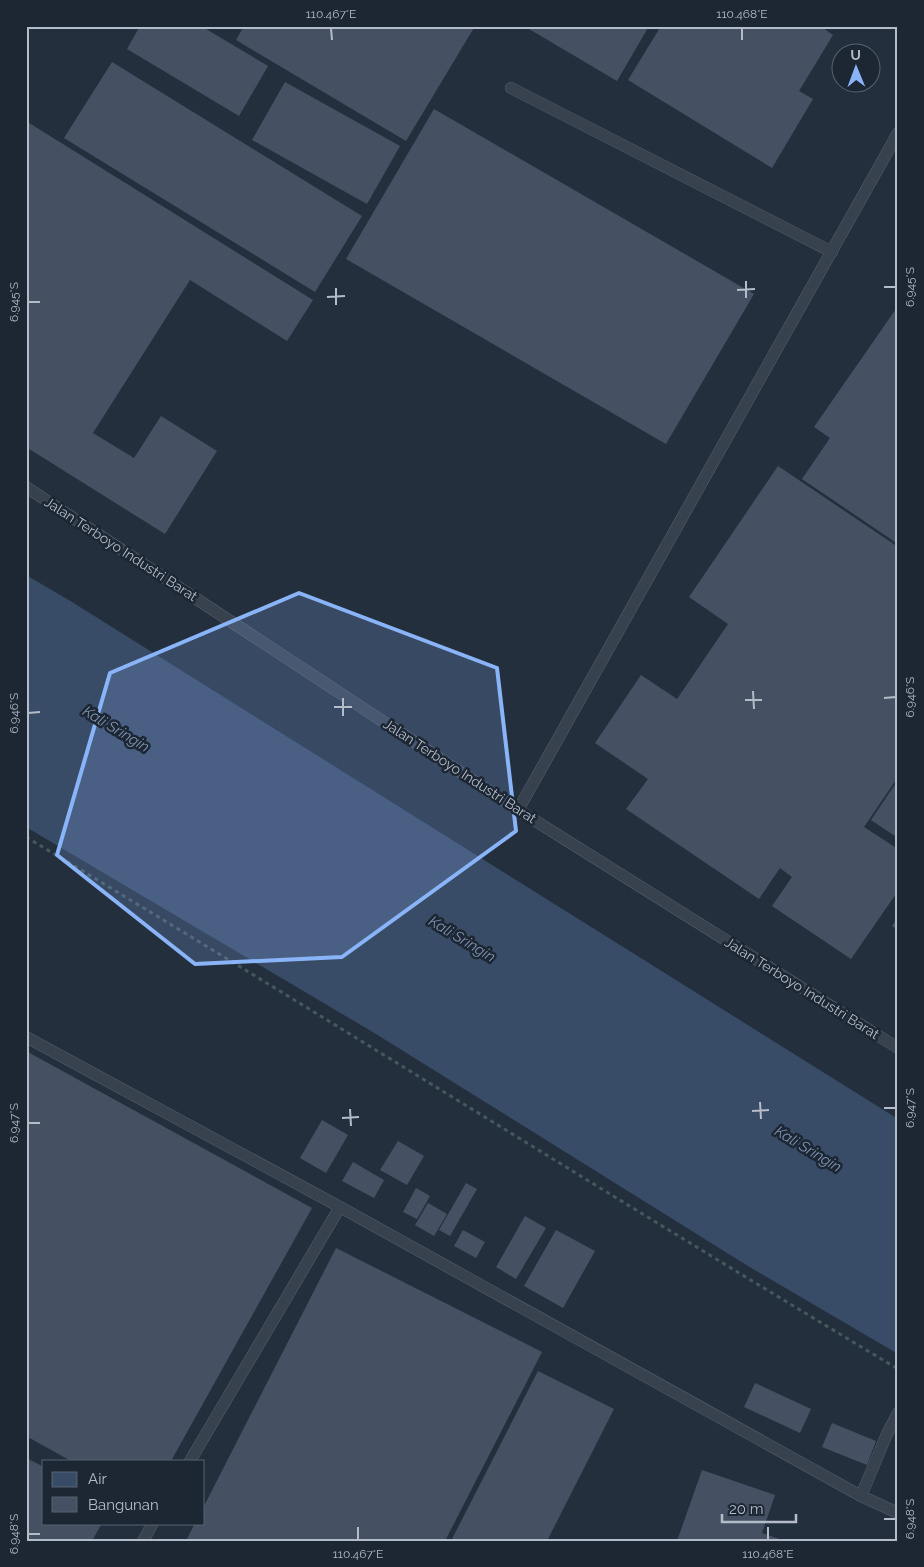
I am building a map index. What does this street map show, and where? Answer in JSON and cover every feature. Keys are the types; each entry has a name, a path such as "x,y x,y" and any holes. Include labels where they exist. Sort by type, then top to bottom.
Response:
{"lane":[{"path":"511,88 832,252"},
{"path":"518,810 898,133"},
{"name":"Jalan Terboyo Industri Barat","path":"26,487 518,810 898,1048"},
{"path":"26,1037 340,1207 861,1496 898,1513"},
{"path":"191,1460 340,1207"},
{"path":"861,1496 898,1413"},
{"path":"143,1541 152,1524"}],"path":[{"path":"26,837 286,994 676,1236 898,1369"}],"highlighted area":[{"path":"299,593 497,668 516,831 342,957 195,964 57,855 110,673"}],"water":[{"name":"Kali Sringin","path":"26,575 898,1119 898,1354 748,1266 376,1034 26,827"}],"building":[{"path":"140,26 201,26 268,66 239,116 127,49"},
{"path":"244,26 475,26 406,141 236,40"},
{"path":"524,26 649,26 617,81"},
{"path":"661,26 820,26 833,35 799,91 813,99 772,168 628,80"},
{"path":"112,62 362,216 315,292 64,138"},
{"path":"285,82 400,146 367,204 252,140"},
{"path":"434,109 754,294 666,444 346,259"},
{"path":"26,121 313,300 287,341 190,280 93,433 134,458 161,416 217,451 165,534 26,447"},
{"path":"898,306 898,544 802,479 830,438 814,427"},
{"path":"778,466 898,547 898,777 864,827 898,849 898,891 851,959 772,906 792,877 780,868 759,899 626,809 648,779 595,743 641,675 677,699 728,624 689,597"},
{"path":"898,780 898,838 871,820"},
{"path":"898,917 898,930 892,926"},
{"path":"26,1051 312,1208 172,1460 69,1460 26,1436"},
{"path":"322,1120 348,1135 326,1173 300,1158"},
{"path":"398,1141 424,1156 407,1185 380,1170"},
{"path":"353,1162 384,1180 374,1198 342,1181"},
{"path":"466,1183 477,1189 450,1236 439,1230"},
{"path":"416,1188 430,1196 417,1219 403,1212"},
{"path":"428,1203 447,1214 434,1236 415,1225"},
{"path":"525,1216 546,1228 516,1279 496,1267"},
{"path":"463,1230 485,1242 476,1258 454,1246"},
{"path":"556,1230 595,1251 563,1308 524,1286"},
{"path":"336,1248 542,1352 445,1541 186,1541 194,1524 205,1524 205,1504"},
{"path":"538,1371 614,1409 547,1541 451,1541"},
{"path":"755,1383 811,1409 800,1433 744,1407"},
{"path":"832,1423 876,1441 867,1465 822,1447"},
{"path":"26,1458 42,1466 42,1524 101,1524 92,1541 26,1541"},
{"path":"702,1470 775,1495 762,1533 785,1541 677,1541"}]}
